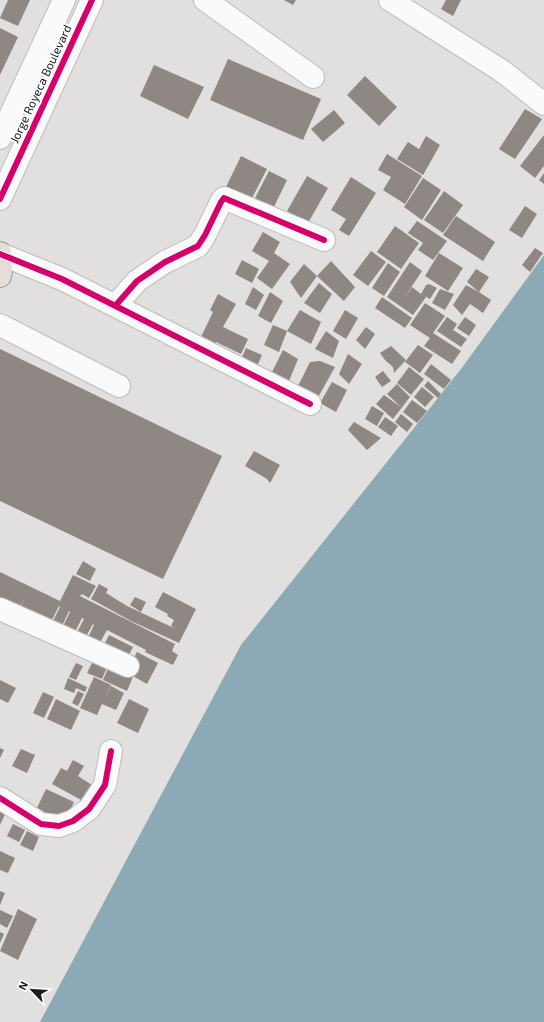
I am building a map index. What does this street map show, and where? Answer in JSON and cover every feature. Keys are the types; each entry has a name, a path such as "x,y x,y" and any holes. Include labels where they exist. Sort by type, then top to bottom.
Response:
{"main road":[{"path":"0,254 0,276"}],"street":[{"name":"Jorge Royeca Boulevard","path":"0,138 64,0"},
{"name":"Jorge Royeca Boulevard","path":"0,199 92,0"},
{"path":"205,0 313,77"},
{"path":"390,0 502,71 544,104"},
{"path":"116,305 137,281 165,262 198,246 224,198 324,240"},
{"path":"0,254 62,278 310,404"},
{"path":"0,326 119,386"},
{"path":"0,609 128,666"},
{"path":"0,798 41,824 59,826 73,821 89,809 105,785 111,751"}],"water":[{"path":"544,255 544,1022 40,1022 241,645 461,369"}],"building":[{"path":"8,0 30,0 18,26 0,18"},
{"path":"284,0 296,0 293,5"},
{"path":"446,0 461,0 453,16 441,9"},
{"path":"0,28 18,37 0,75"},
{"path":"228,59 321,99 303,140 210,100"},
{"path":"154,65 204,87 188,119 140,96"},
{"path":"365,76 397,107 379,126 347,95"},
{"path":"525,109 542,119 515,159 499,149"},
{"path":"334,110 345,123 323,142 311,129"},
{"path":"544,135 544,166 535,178 520,166"},
{"path":"426,136 440,145 423,175 397,159 408,142 419,149"},
{"path":"387,154 422,176 405,204 383,190 391,177 378,170"},
{"path":"241,156 267,169 250,202 225,189"},
{"path":"269,171 287,180 272,211 253,202"},
{"path":"544,173 544,184 539,180"},
{"path":"307,176 328,188 308,223 287,211"},
{"path":"351,177 376,193 349,236 339,230 346,219 331,210"},
{"path":"423,178 441,190 422,220 404,207"},
{"path":"444,191 463,205 443,233 424,220"},
{"path":"525,206 537,214 522,238 509,230"},
{"path":"456,216 495,242 483,261 443,235"},
{"path":"417,221 447,241 433,260 418,250 423,243 408,233"},
{"path":"395,226 419,243 401,269 377,252"},
{"path":"263,232 280,242 274,253 290,264 272,289 257,278 269,261 252,251"},
{"path":"535,248 543,253 530,272 522,265"},
{"path":"371,251 386,262 368,286 353,275"},
{"path":"439,253 463,268 448,291 425,276"},
{"path":"242,260 259,269 252,283 235,274"},
{"path":"331,261 355,287 344,301 317,276"},
{"path":"410,262 422,271 404,298 412,287 426,297 413,315 387,297"},
{"path":"388,263 400,272 384,296 372,288"},
{"path":"304,264 317,276 301,298 290,282"},
{"path":"476,269 489,277 479,292 467,282"},
{"path":"319,283 332,294 320,313 304,303"},
{"path":"429,284 437,288 430,299 421,294 426,285"},
{"path":"466,285 491,300 483,313 470,304 462,315 453,305"},
{"path":"253,287 264,295 256,310 245,304"},
{"path":"440,289 454,294 445,310 432,303"},
{"path":"270,292 283,301 271,323 258,316"},
{"path":"218,294 236,304 223,327 248,339 241,354 216,342 214,345 200,339 213,312 210,310"},
{"path":"382,297 412,318 405,328 375,308"},
{"path":"425,303 445,316 433,333 461,351 452,364 424,346 430,338 410,325"},
{"path":"300,310 321,322 311,344 287,331"},
{"path":"345,310 358,318 346,339 333,331"},
{"path":"447,317 457,324 453,330 467,339 461,347 437,331"},
{"path":"465,317 476,325 469,336 457,328"},
{"path":"273,325 287,331 279,352 264,345"},
{"path":"366,327 375,334 365,349 356,340"},
{"path":"326,331 339,341 333,358 315,349"},
{"path":"418,345 433,355 420,373 405,362"},
{"path":"391,346 406,360 394,373 393,367 380,353"},
{"path":"246,348 262,355 254,373 238,366"},
{"path":"0,349 222,456 163,579 0,501"},
{"path":"283,350 298,359 289,381 272,372"},
{"path":"348,354 362,364 349,384 339,374"},
{"path":"320,361 335,367 316,401 296,390 310,362"},
{"path":"431,364 451,380 444,389 424,374"},
{"path":"409,367 424,379 411,395 397,383"},
{"path":"383,371 391,381 382,387 375,377"},
{"path":"428,381 441,394 438,398 424,386"},
{"path":"332,382 347,390 336,412 320,403"},
{"path":"397,384 410,397 393,419 376,404 384,395 401,407 387,394"},
{"path":"422,387 434,397 425,407 414,397"},
{"path":"412,400 427,411 417,423 403,412"},
{"path":"372,406 384,413 377,426 365,419"},
{"path":"401,414 413,424 407,432 395,422"},
{"path":"385,417 398,426 391,436 378,427"},
{"path":"354,422 381,438 367,450 348,430"},
{"path":"254,451 280,465 270,483 267,479 245,466"},
{"path":"83,561 96,569 90,581 76,574"},
{"path":"0,572 60,601 73,575 96,586 89,598 82,594 80,596 175,644 172,651 178,655 173,665 145,652 146,650 107,630 97,648 86,642 94,625 93,624 84,640 75,636 84,619 82,618 74,634 62,628 70,612 69,611 61,628 52,623 60,607 59,606 51,622 19,611 25,598 17,613 0,602"},
{"path":"99,584 108,589 106,593 127,606 176,629 171,626 174,620 167,616 168,614 155,607 163,592 196,609 179,643 131,621 91,599"},
{"path":"135,597 146,602 141,612 130,605"},
{"path":"109,635 133,647 126,661 104,645"},
{"path":"137,652 158,663 147,684 126,672"},
{"path":"94,659 108,665 102,679 87,673"},
{"path":"76,663 83,666 76,680 69,677"},
{"path":"109,666 133,677 127,691 103,680"},
{"path":"94,677 111,685 105,698 111,686 124,693 116,710 102,704 97,715 80,708"},
{"path":"68,678 87,687 85,692 76,688 74,693 64,689"},
{"path":"0,680 16,688 8,703 0,699"},
{"path":"78,691 84,694 78,706 72,703"},
{"path":"43,692 54,697 44,718 33,713"},
{"path":"56,699 80,711 71,730 47,719"},
{"path":"129,699 149,709 138,733 117,723"},
{"path":"0,748 4,750 0,758"},
{"path":"21,749 35,755 27,773 12,766"},
{"path":"73,760 84,766 78,776 92,785 83,801 52,784 61,768 67,771"},
{"path":"46,789 74,802 66,819 53,814 51,816 36,810"},
{"path":"0,806 7,810 0,825"},
{"path":"13,824 25,830 19,842 7,836"},
{"path":"27,831 39,837 33,851 20,845"},
{"path":"0,851 15,858 8,873 0,870"},
{"path":"0,891 5,893 0,905"},
{"path":"18,909 37,919 18,960 0,951"},
{"path":"0,910 13,916 7,928 0,924"},
{"path":"0,932 4,934 0,943"}],"cycle path":[{"path":"0,199 92,0"},
{"path":"116,305 137,281 165,262 198,246 224,198 324,240"},
{"path":"0,254 62,279 310,404"},
{"path":"0,798 41,824 59,826 73,821 89,809 105,785 111,751"}]}
